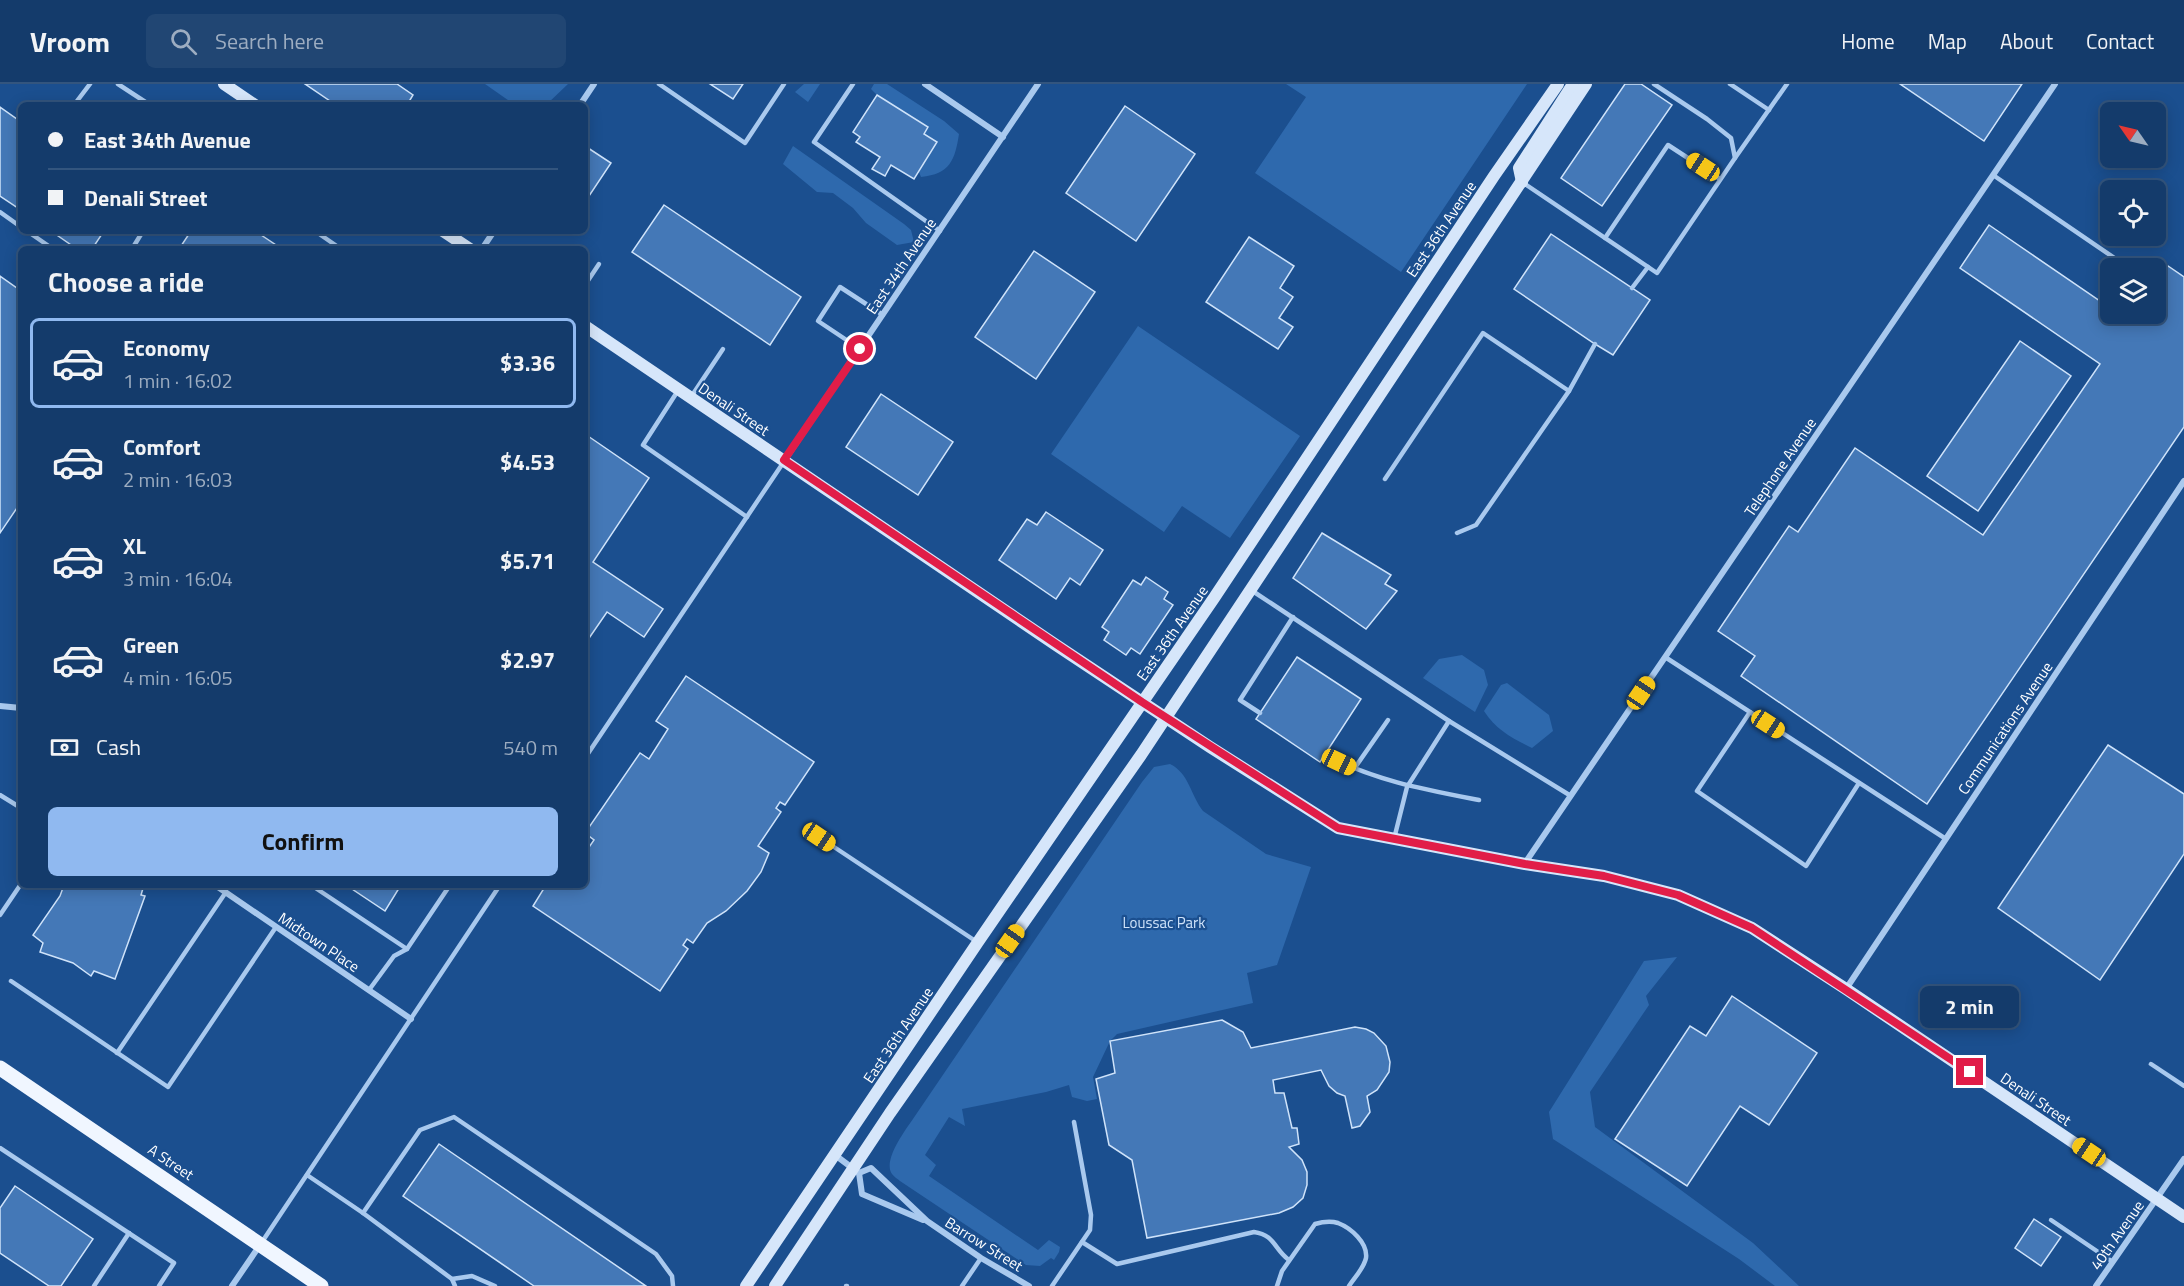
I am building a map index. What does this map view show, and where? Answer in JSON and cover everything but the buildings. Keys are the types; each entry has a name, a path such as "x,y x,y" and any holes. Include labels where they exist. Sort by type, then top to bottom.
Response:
{"main road":[{"path":"224,84 251,102"},
{"name":"East 36th Avenue","path":"746,1286 978,942 1215,598 1494,176 1558,84"},
{"path":"1522,182 1519,168 1573,84"},
{"path":"776,1286 1251,590 1586,84"},
{"path":"448,234 466,246"},
{"name":"Denali Street","path":"588,328 1142,702 1338,828 1525,864 1604,876 1678,895 1752,928 2184,1217"},
{"name":"A Street","path":"0,1068 321,1286"}],"street":[{"path":"582,102 594,84"},
{"path":"925,84 1003,137"},
{"name":"East 34th Avenue","path":"784,460 1038,84"},
{"name":"Telephone Avenue","path":"1525,864 2055,84"},
{"name":"Communications Avenue","path":"1846,989 2184,481"},
{"path":"0,706 18,708"},
{"name":"Midtown Place","path":"220,888 411,1019"},
{"name":"Barrow Street","path":"835,1155 856,1171 862,1194 927,1221"},
{"name":"40th Avenue","path":"2096,1286 2184,1159"},
{"name":"Barrow Street","path":"856,1171 871,1168 927,1221 981,1258 1029,1286"},
{"path":"232,1286 260,1244"}],"lane":[{"path":"76,102 90,84"},
{"path":"118,84 145,102"},
{"path":"659,84 745,143 784,84"},
{"path":"853,84 814,142 940,231"},
{"path":"1654,84 1731,138 1735,158"},
{"path":"1730,84 1768,110"},
{"path":"1522,182 1657,273 1787,84"},
{"path":"1605,238 1668,145 1720,179"},
{"path":"1993,175 2113,258"},
{"path":"0,212 18,225"},
{"path":"31,234 49,246"},
{"path":"319,234 337,246"},
{"path":"588,280 599,264"},
{"path":"1632,288 1647,267"},
{"path":"860,349 818,321 840,287 883,315"},
{"path":"1385,479 1483,333 1569,391"},
{"path":"1457,533 1476,525 1569,391 1595,344"},
{"path":"691,398 723,349"},
{"path":"679,389 644,445 747,517"},
{"path":"588,754 784,460"},
{"path":"1251,590 1449,721 1571,796"},
{"path":"1260,713 1240,700 1293,617"},
{"path":"1665,657 1946,839"},
{"path":"1750,712 1697,791 1806,866 1859,783"},
{"path":"1354,769 1388,720"},
{"path":"1395,839 1407,786 1449,721"},
{"path":"1325,755 1354,769 1407,786 1479,800"},
{"path":"0,795 18,806"},
{"path":"819,837 978,942"},
{"path":"0,915 18,888"},
{"path":"316,888 407,949"},
{"path":"369,990 394,956 407,949 448,888"},
{"path":"260,1244 498,888"},
{"path":"117,1053 226,892"},
{"path":"11,981 168,1087 276,927"},
{"path":"2151,1064 2184,1086"},
{"path":"363,1213 420,1130 454,1117 656,1254 672,1276 673,1286"},
{"path":"1052,1286 1090,1230 1091,1215 1074,1122"},
{"path":"0,1148 174,1263 159,1286"},
{"path":"306,1174 452,1279 455,1286"},
{"path":"2051,1220 2112,1262"},
{"path":"1277,1286 1281,1271 1315,1224 1326,1222 1340,1224 1362,1240 1366,1254 1363,1265 1349,1286"},
{"path":"1082,1242 1117,1264 1254,1232 1264,1233 1289,1260"},
{"path":"94,1286 129,1233"},
{"path":"962,1286 981,1258"},
{"path":"452,1279 472,1276 495,1286"}],"green space":[{"path":"485,84 568,84 549,102 511,102"},
{"path":"804,84 820,84 808,102 795,92"},
{"path":"874,84 887,84 944,121 959,134 953,158 945,169 939,173 921,177 919,172 937,142 924,134 928,127 877,95 871,89"},
{"path":"1286,84 1527,84 1401,272 1255,173 1306,97"},
{"path":"793,146 904,224 911,230 914,242 897,245 866,223 853,208 833,193 817,192 783,164"},
{"path":"1138,326 1300,436 1230,538 1182,506 1164,532 1051,454"},
{"path":"1462,655 1484,670 1488,685 1475,712 1423,678 1439,659"},
{"path":"1507,683 1549,715 1553,731 1532,748 1499,728 1484,711 1501,685"},
{"name":"Loussac Park","path":"1170,764 1186,779 1203,811 1266,854 1311,867 1277,965 1247,973 1253,1003 1117,1034 1110,1041 1093,1077 1097,1099 1087,1101 1072,1097 1069,1085 962,1109 965,1126 949,1117 925,1155 936,1165 929,1176 1038,1250 1049,1240 1060,1247 1054,1260 1051,1258 1040,1266 1026,1265 900,1181 892,1174 890,1161 907,1128 1142,782 1154,767"},
{"path":"1677,957 1646,996 1649,1005 1590,1092 1595,1127 1753,1243 1799,1286 1775,1286 1739,1259 1553,1139 1549,1112 1644,961"}],"route":[{"path":"860,349 784,460 1210,747 1338,828 1525,864 1604,876 1678,895 1752,928 1970,1072"}]}
